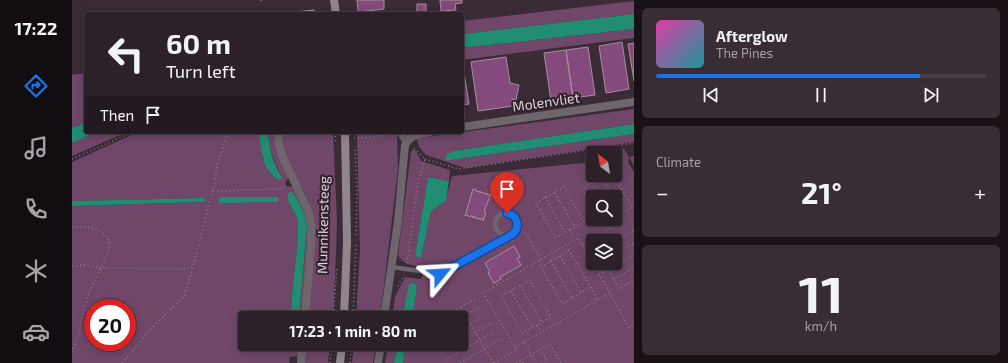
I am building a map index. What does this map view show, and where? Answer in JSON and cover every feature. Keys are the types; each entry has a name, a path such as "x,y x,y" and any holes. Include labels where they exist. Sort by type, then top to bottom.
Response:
{"main road":[{"path":"334,0 336,12"},
{"name":"Munnikensteeg","path":"344,134 347,186 347,242 344,311"},
{"path":"340,363 341,351"}],"street":[{"name":"Molenvliet","path":"464,127 634,102"},
{"name":"Munnikensteeg","path":"278,134 283,158 308,210 312,224 306,311"},
{"path":"402,134 407,141"},
{"path":"385,311 392,267 404,150 407,141 417,134"},
{"path":"301,351 301,363"},
{"path":"378,363 380,351"}],"lane":[{"path":"392,267 440,274 510,235 516,229 517,222 513,216 507,213 499,215 495,222 497,231 503,235 510,235"}],"path":[{"path":"72,159 128,134"},
{"path":"122,363 150,330 185,295 227,134"},
{"path":"335,134 336,146"},
{"path":"354,138 379,137 387,134"},
{"path":"407,141 425,159 459,169 634,143"},
{"path":"395,291 406,269 418,182 425,159"},
{"path":"213,191 279,189 294,181"},
{"path":"586,196 582,189 592,183 596,190"},
{"path":"564,187 584,222 556,238 536,203 555,192 564,187"},
{"path":"622,190 632,207 622,213"},
{"path":"555,192 575,227"},
{"path":"546,197 566,233"},
{"path":"72,226 91,227 100,230 109,240 109,251 89,293 83,310 78,337 72,352"},
{"path":"582,245 613,226"},
{"path":"516,229 525,233 541,260"},
{"path":"570,230 575,239 578,238 629,328 634,325"},
{"path":"622,237 634,230"},
{"path":"468,320 493,363 517,350 483,293 575,239"},
{"path":"622,250 634,243"},
{"path":"591,287 562,304 541,267 570,250 591,287 598,300"},
{"path":"622,262 634,255"},
{"path":"560,256 582,292"},
{"path":"551,262 572,298"},
{"path":"72,266 86,265 101,268 186,270 192,267"},
{"name":"Munnikensteeg","path":"333,311 336,268"},
{"path":"614,279 634,268"},
{"path":"599,275 609,270 619,289 634,280"},
{"path":"530,280 551,317 522,333 501,296 520,286 530,280"},
{"path":"520,286 542,322"},
{"path":"511,291 532,327"},
{"path":"515,347 610,293"},
{"path":"456,310 475,299"},
{"path":"461,307 463,311"},
{"path":"468,313 480,307"},
{"path":"470,324 485,316"},
{"path":"468,336 490,324"},
{"path":"537,325 541,332"},
{"path":"446,360 494,332"},
{"path":"460,363 499,340"},
{"path":"524,342 536,363"},
{"path":"516,363 550,344 561,363"},
{"path":"540,349 548,363"},
{"path":"330,363 331,351"},
{"path":"350,363 351,351"}],"shaded area":[{"path":"634,1 634,14 464,34 464,21"},
{"path":"634,14 634,29 464,48 464,34"},
{"path":"634,29 634,38 464,60 464,48"},
{"path":"84,73 84,123 72,128 72,75"},
{"path":"634,109 634,124 453,151 451,160 634,134 634,142 608,146 586,146 586,149 465,168 426,155 420,148 417,141 419,138 449,134 464,134 464,132"},
{"path":"84,123 84,134 92,134 72,143 72,128"},
{"path":"634,124 634,134 445,160 447,154 453,151"},
{"path":"92,134 122,134 72,156 72,143"},
{"path":"134,134 259,134 263,160 272,175 281,176 269,144 268,134 276,134 289,177 285,183 286,186 294,187 298,193 309,224 303,311 300,311 307,226 302,207 291,191 288,194 289,201 298,219 291,311 238,311 238,351 300,351 299,363 297,363 297,356 290,357 289,363 72,363 72,206 204,202 206,200 204,198 72,201 72,162"},
{"path":"259,134 268,134 272,155 282,178 280,180 269,172 262,152"},
{"path":"282,134 333,134 337,221 333,311 309,311 309,203 287,158 283,146"},
{"path":"357,134 397,134 398,170 381,311 356,311 360,250"},
{"path":"413,149 416,151 421,161 450,170 449,181 428,177 415,256 421,258 431,210 445,202 452,176 586,163 586,182 622,182 622,149 624,149 629,157 628,162 634,172 634,363 403,363 405,351 468,351 468,311 413,311 414,307 405,305 404,311 393,311 395,297 405,277 421,279 425,268 406,263 400,259 398,255 411,152"},
{"path":"634,156 634,166 629,157"},
{"path":"428,177 449,181 446,201 431,211 421,258 415,256"},
{"path":"291,191 302,207 307,226 300,311 291,311 298,223 288,201 288,194"},
{"path":"221,197 277,197 279,199 278,202 220,203 218,200"},
{"path":"204,198 206,200 204,202 72,206 72,201"},
{"path":"412,283 417,286 413,311 403,311 409,285"},
{"path":"306,351 329,351 328,363 305,363"},
{"path":"353,351 375,351 373,363 352,363"},
{"path":"387,351 397,351 394,363 385,363"},
{"path":"397,351 405,351 403,363 394,363"}],"building":[{"path":"357,0 384,0 384,9 358,12"},
{"path":"440,0 462,0 462,3 455,4 456,10 441,11"},
{"path":"417,4 426,4 426,11 417,12"},
{"path":"314,10 314,12 295,12"},
{"path":"622,42 629,89 606,93 599,46"},
{"path":"634,43 634,81 628,44"},
{"path":"588,47 595,95 573,98 566,50"},
{"path":"566,50 573,98 551,101 544,53"},
{"path":"506,57 510,83 519,85 516,100 512,99 513,106 478,111 471,62"},
{"path":"464,72 469,104 464,105"},
{"path":"473,189 490,195 491,194 484,211 486,212 483,221 483,219 476,219 476,217 473,216 465,216"},
{"path":"514,246 520,257 517,258 521,265 500,277 501,279 494,283 488,273 490,272 485,263"}],"route":[{"path":"440,274 513,234 517,227 516,218 507,213"}]}
